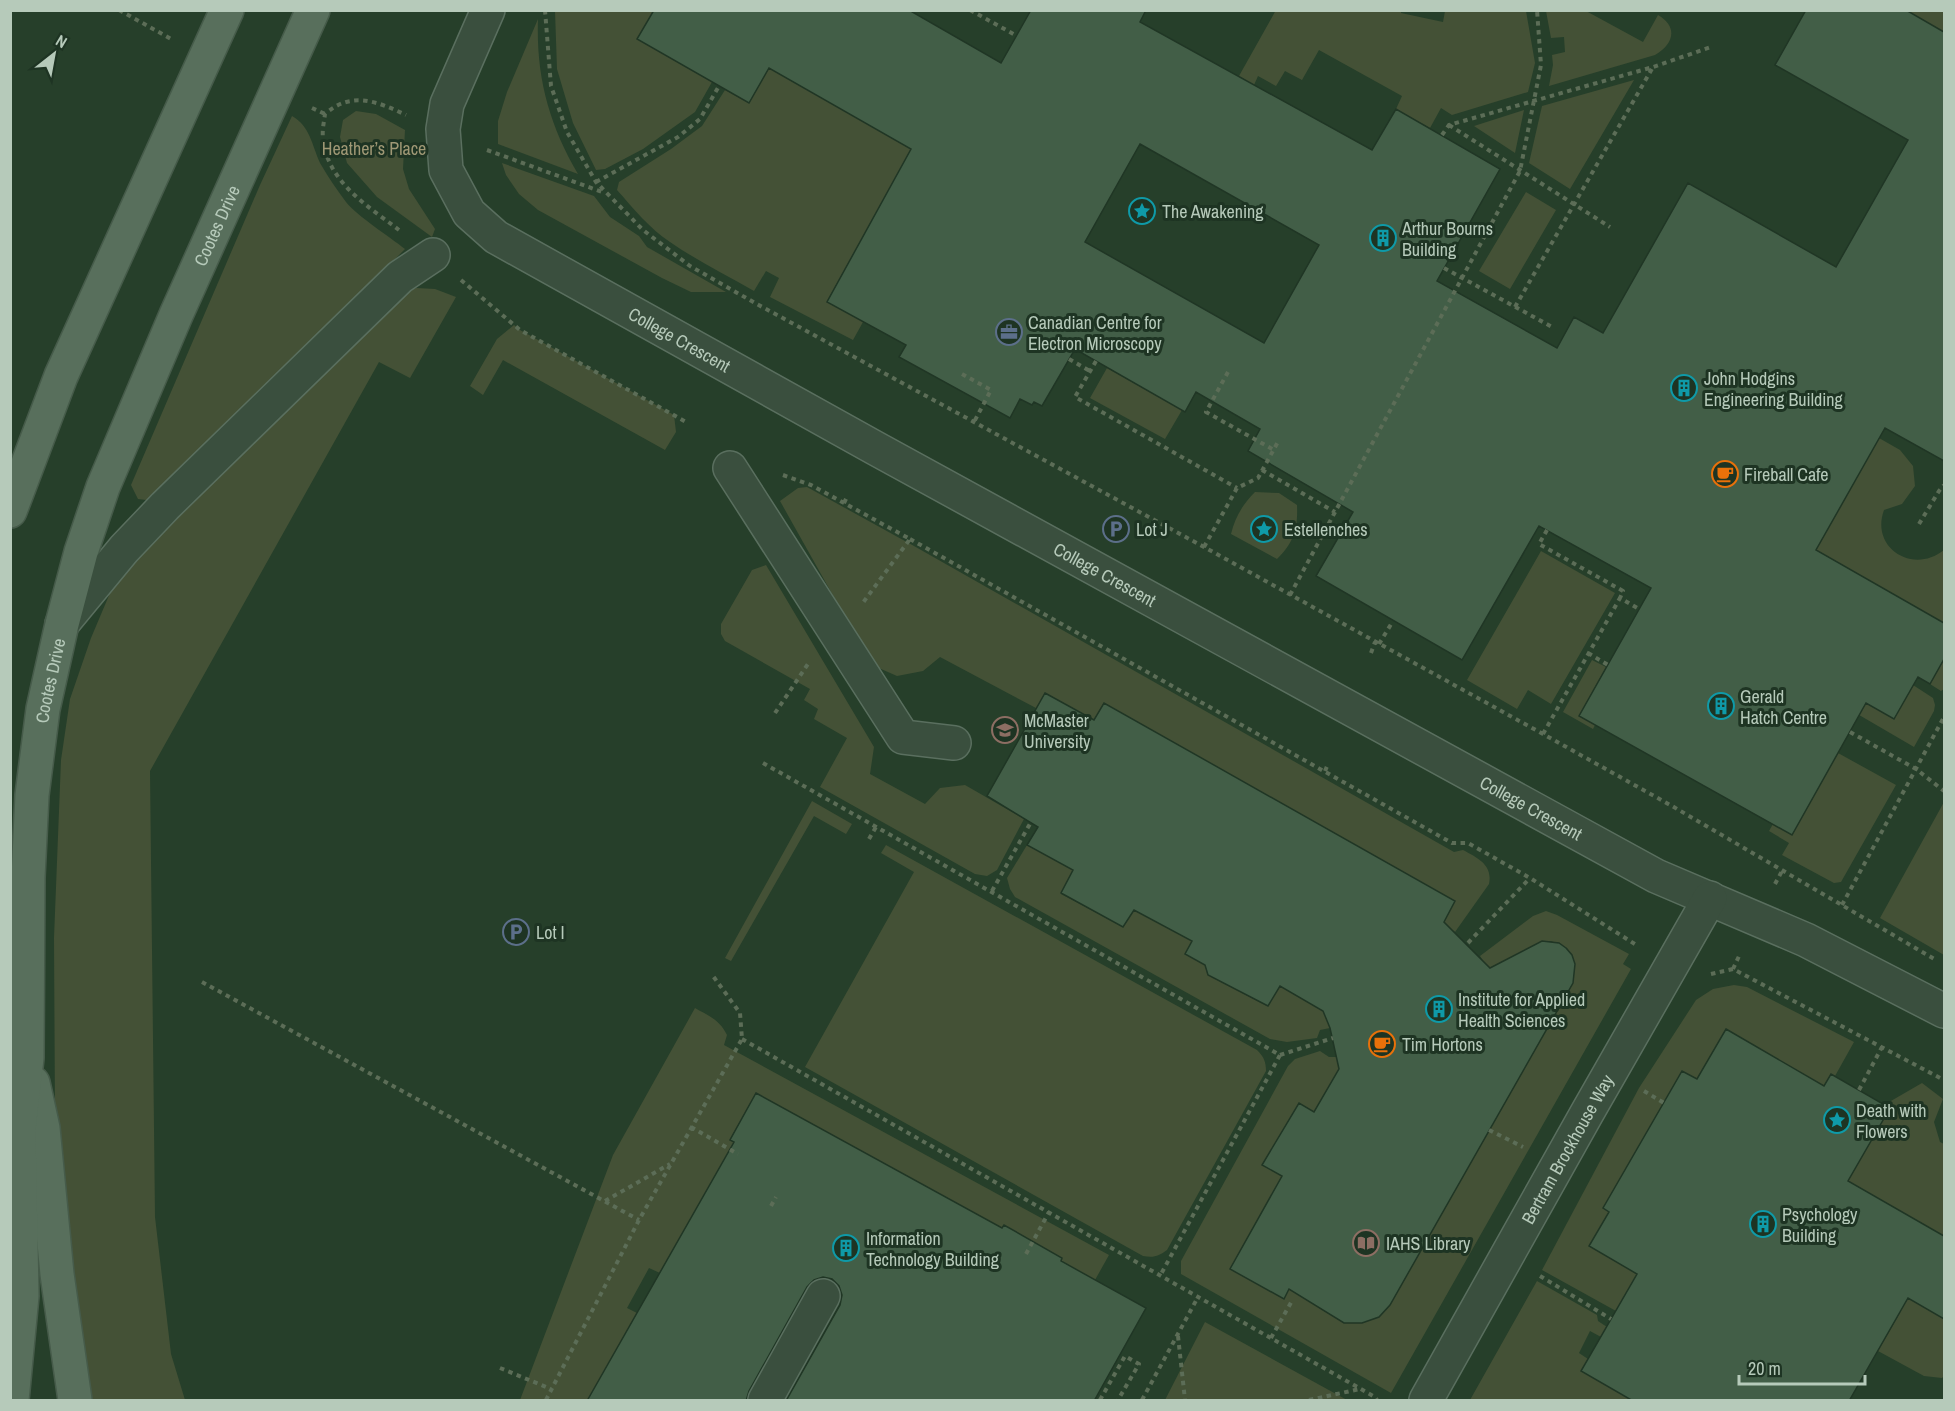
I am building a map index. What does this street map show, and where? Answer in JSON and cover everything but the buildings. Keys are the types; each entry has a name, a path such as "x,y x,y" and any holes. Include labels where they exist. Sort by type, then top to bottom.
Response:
{"main road":[{"path":"10,511 62,376 227,10"},
{"name":"Cootes Drive","path":"12,1401 22,1296 19,1130 27,1058 28,877 32,795 43,709 81,552 107,477 176,315 313,10"},
{"path":"27,1058 42,1128 57,1274 75,1401"}],"lane":[{"name":"College Crescent","path":"488,10 447,104 443,129 446,170 469,213 496,237 875,448 1656,876 1806,940 1944,1011"},
{"path":"62,624 124,549 165,506 400,277 433,255"},
{"path":"730,468 903,737 954,743"},
{"name":"Bertram Brockhouse Way","path":"1426,1401 1710,898"},
{"path":"765,1401 823,1296"}],"path":[{"path":"545,10 551,86 567,132 596,182 643,230 690,266 1543,734 1672,806 1944,965"},
{"path":"970,10 1017,36"},
{"path":"1290,595 1520,171 1541,64 1537,10"},
{"path":"1442,135 1449,125 1653,67 1711,47"},
{"path":"1515,307 1653,67"},
{"path":"596,182 678,137 700,118 719,86"},
{"path":"412,117 373,102 347,101 335,105 325,114 323,137 328,161 340,181 356,197 433,255 520,330 688,423"},
{"path":"1449,125 1610,227"},
{"path":"487,150 608,195"},
{"path":"1444,268 1554,328"},
{"path":"1069,359 1090,371"},
{"path":"1096,361 1075,397 1237,488"},
{"path":"1228,372 1206,412 1274,450"},
{"path":"962,374 991,390 974,422"},
{"path":"906,395 910,387"},
{"path":"1204,547 1237,488 1258,478 1279,440"},
{"path":"1262,470 1335,512"},
{"path":"783,475 811,485 910,539 1452,843 1468,843 1530,878 1646,950"},
{"path":"1919,524 1944,485"},
{"path":"844,503 848,495"},
{"path":"1543,734 1623,591 1539,544 1546,530"},
{"path":"861,605 910,539"},
{"path":"1620,598 1639,609"},
{"path":"1371,653 1393,621"},
{"path":"1588,653 1608,665"},
{"path":"775,713 811,659"},
{"path":"1842,905 1944,717"},
{"path":"1850,732 1916,769 1944,791"},
{"path":"763,763 1280,1055"},
{"path":"1326,771 1329,764"},
{"path":"992,891 1030,822"},
{"path":"869,839 876,827"},
{"path":"1775,885 1782,871"},
{"path":"1468,943 1530,878"},
{"path":"1734,969 1741,952"},
{"path":"1706,977 1734,969 1944,1080"},
{"path":"546,1401 639,1220 742,1039 740,1013 713,976"},
{"path":"202,982 639,1220"},
{"path":"1161,1276 1280,1055 1333,1038"},
{"path":"742,1039 1361,1389 1375,1397 1377,1401"},
{"path":"1859,1090 1882,1047"},
{"path":"1639,1088 1664,1102"},
{"path":"691,1127 738,1154"},
{"path":"1489,1130 1524,1148"},
{"path":"605,1200 670,1163"},
{"path":"771,1206 776,1197"},
{"path":"1026,1254 1049,1212"},
{"path":"1534,1272 1611,1319"},
{"path":"1142,1401 1198,1297"},
{"path":"1271,1338 1293,1299"},
{"path":"1178,1335 1185,1401"},
{"path":"1100,1401 1125,1356 1139,1364 1118,1401"},
{"path":"500,1368 551,1389"},
{"path":"1309,1401 1361,1389"}],"green space":[{"path":"1276,10 1401,11 1401,13 1443,22 1445,11 1526,11 1535,63 1528,92 1452,115 1441,108 1430,128 1396,109 1402,96 1319,50 1302,80 1285,71 1276,86 1258,76 1254,85 1239,76"},
{"path":"555,11 654,11 637,39 712,82 695,112 643,149 605,169 596,170 573,123 557,69"},
{"path":"1546,11 1586,11 1643,42 1658,15 1669,25 1671,36 1666,46 1655,55 1549,86 1553,65 1552,55 1565,52 1564,37 1551,38"},
{"path":"1906,11 1944,11 1944,32"},
{"path":"538,19 539,61 546,100 559,137 578,174 498,144 498,121 507,92"},
{"path":"769,68 1031,217 885,197 827,301 863,322 853,340 770,297 779,278 766,271 754,291 711,267 670,242 649,225 617,190 619,182 702,126 725,90 749,103"},
{"path":"1634,80 1570,189 1529,163 1542,106"},
{"path":"1524,110 1515,153 1474,126"},
{"name":"Heather’s Place","path":"356,111 376,114 405,130 403,169 409,189 435,229 432,237 377,197 347,163 340,137 343,120"},
{"path":"292,116 307,131 320,163 351,208 405,249 155,501 138,499 131,485"},
{"path":"502,163 594,196 610,217 639,236 647,247 726,292 691,292 538,210 519,194 506,175"},
{"path":"1526,192 1556,210 1510,289 1479,271"},
{"path":"416,288 435,289 456,297 410,378 379,362 150,771 155,1217 171,1354 185,1400 91,1400 74,1292 55,1115 54,938 61,760 70,699 91,638 110,593 159,531 406,291"},
{"path":"514,325 674,415 676,432 665,450 503,360 483,395 470,386 497,339"},
{"path":"1107,368 1182,410 1165,439 1090,398"},
{"path":"1879,438 1900,450 1913,466 1915,486 1902,504 1884,510 1881,524 1883,536 1897,554 1908,558 1920,560 1932,557 1944,550 1944,623 1800,541"},
{"path":"807,487 1454,852 1463,850 1474,856 1489,872 1489,884 1455,932 1443,924 1454,901 1104,703 1094,720 1045,693 1036,708 940,657 923,671 897,676 872,665 780,501 798,488"},
{"path":"1255,492 1279,493 1297,505 1294,535 1277,559 1231,534 1240,511"},
{"path":"1541,551 1615,593 1551,704 1528,690 1517,709 1467,680"},
{"path":"766,565 874,747 870,774 925,804 940,788 965,785 1024,819 997,870 987,876 975,874 820,787 847,738 814,719 818,709 804,700 810,689 725,641 721,634 721,624 752,570"},
{"path":"1944,659 1944,689 1941,691 1930,684"},
{"path":"1592,660 1606,667 1579,716 1595,725 1593,729 1563,712"},
{"path":"1913,685 1933,698 1935,705 1914,747 1854,712 1860,700 1894,719"},
{"path":"1838,753 1896,785 1841,882 1834,883 1782,855 1789,843 1769,831 1773,824 1792,835"},
{"path":"812,801 852,824 846,834 814,816 731,961 725,958"},
{"path":"1944,802 1944,955 1880,918"},
{"path":"886,845 1257,1050 1261,1055 1266,1071 1167,1250 1153,1257 1143,1256 805,1067 914,872 881,853"},
{"path":"1027,845 1073,870 1061,894 1123,927 1134,910 1192,941 1210,976 1267,1006 1280,986 1324,1011 1330,1028 1320,1030 1317,1038 1287,1042 1270,1039 1015,897 1007,878"},
{"path":"1546,911 1629,954 1623,964 1631,969 1391,1393 1181,1274 1181,1261 1288,1066 1295,1059 1320,1051 1329,1057 1336,1057 1341,1066 1314,1112 1299,1103 1262,1165 1282,1176 1230,1269 1288,1289 1338,1319 1350,1322 1363,1322 1376,1317 1390,1305 1573,983 1575,964 1572,955 1567,948 1551,941 1542,941 1488,969 1480,956 1533,916"},
{"path":"1734,985 1747,987 1854,1042 1835,1076 1831,1074 1824,1086 1726,1029 1697,1079 1682,1071 1652,1123 1609,1212 1637,1274 1616,1311 1542,1270 1639,1088 1696,1000 1713,989"},
{"path":"695,1008 721,1026 727,1035 724,1045 1109,1255 1095,1280 1004,1225 1002,1228 756,1093 730,1139 742,1146 660,1273 649,1268 627,1308 637,1313 588,1400 520,1400 613,1155"},
{"path":"1922,1083 1943,1099 1934,1122 1940,1142 1944,1144 1944,1236 1848,1181 1890,1108 1884,1105"},
{"path":"1537,1281 1597,1315 1598,1321 1607,1327 1601,1337 1590,1331 1579,1353 1633,1400 1470,1400"},
{"path":"1901,1294 1944,1317 1944,1376 1942,1378 1924,1376 1878,1351 1900,1313"},
{"path":"1205,1322 1347,1400 1165,1400"}],"place":[{"name":"The Awakening","path":"1142,211"},
{"name":"Arthur Bourns Building","path":"1383,238"},
{"name":"Canadian Centre for Electron Microscopy","path":"1009,332"},
{"name":"John Hodgins Engineering Building","path":"1684,388"},
{"name":"Fireball Cafe","path":"1725,474"},
{"name":"Lot J","path":"1116,529"},
{"name":"Estellenches","path":"1264,529"},
{"name":"Gerald Hatch Centre","path":"1721,706"},
{"name":"McMaster University","path":"1005,730"},
{"name":"Lot I","path":"516,932"},
{"name":"Institute for Applied Health Sciences","path":"1439,1009"},
{"name":"Tim Hortons","path":"1382,1044"},
{"name":"Death with Flowers","path":"1837,1120"},
{"name":"Psychology Building","path":"1763,1224"},
{"name":"IAHS Library","path":"1366,1243"},
{"name":"Information Technology Building","path":"846,1248"}]}
